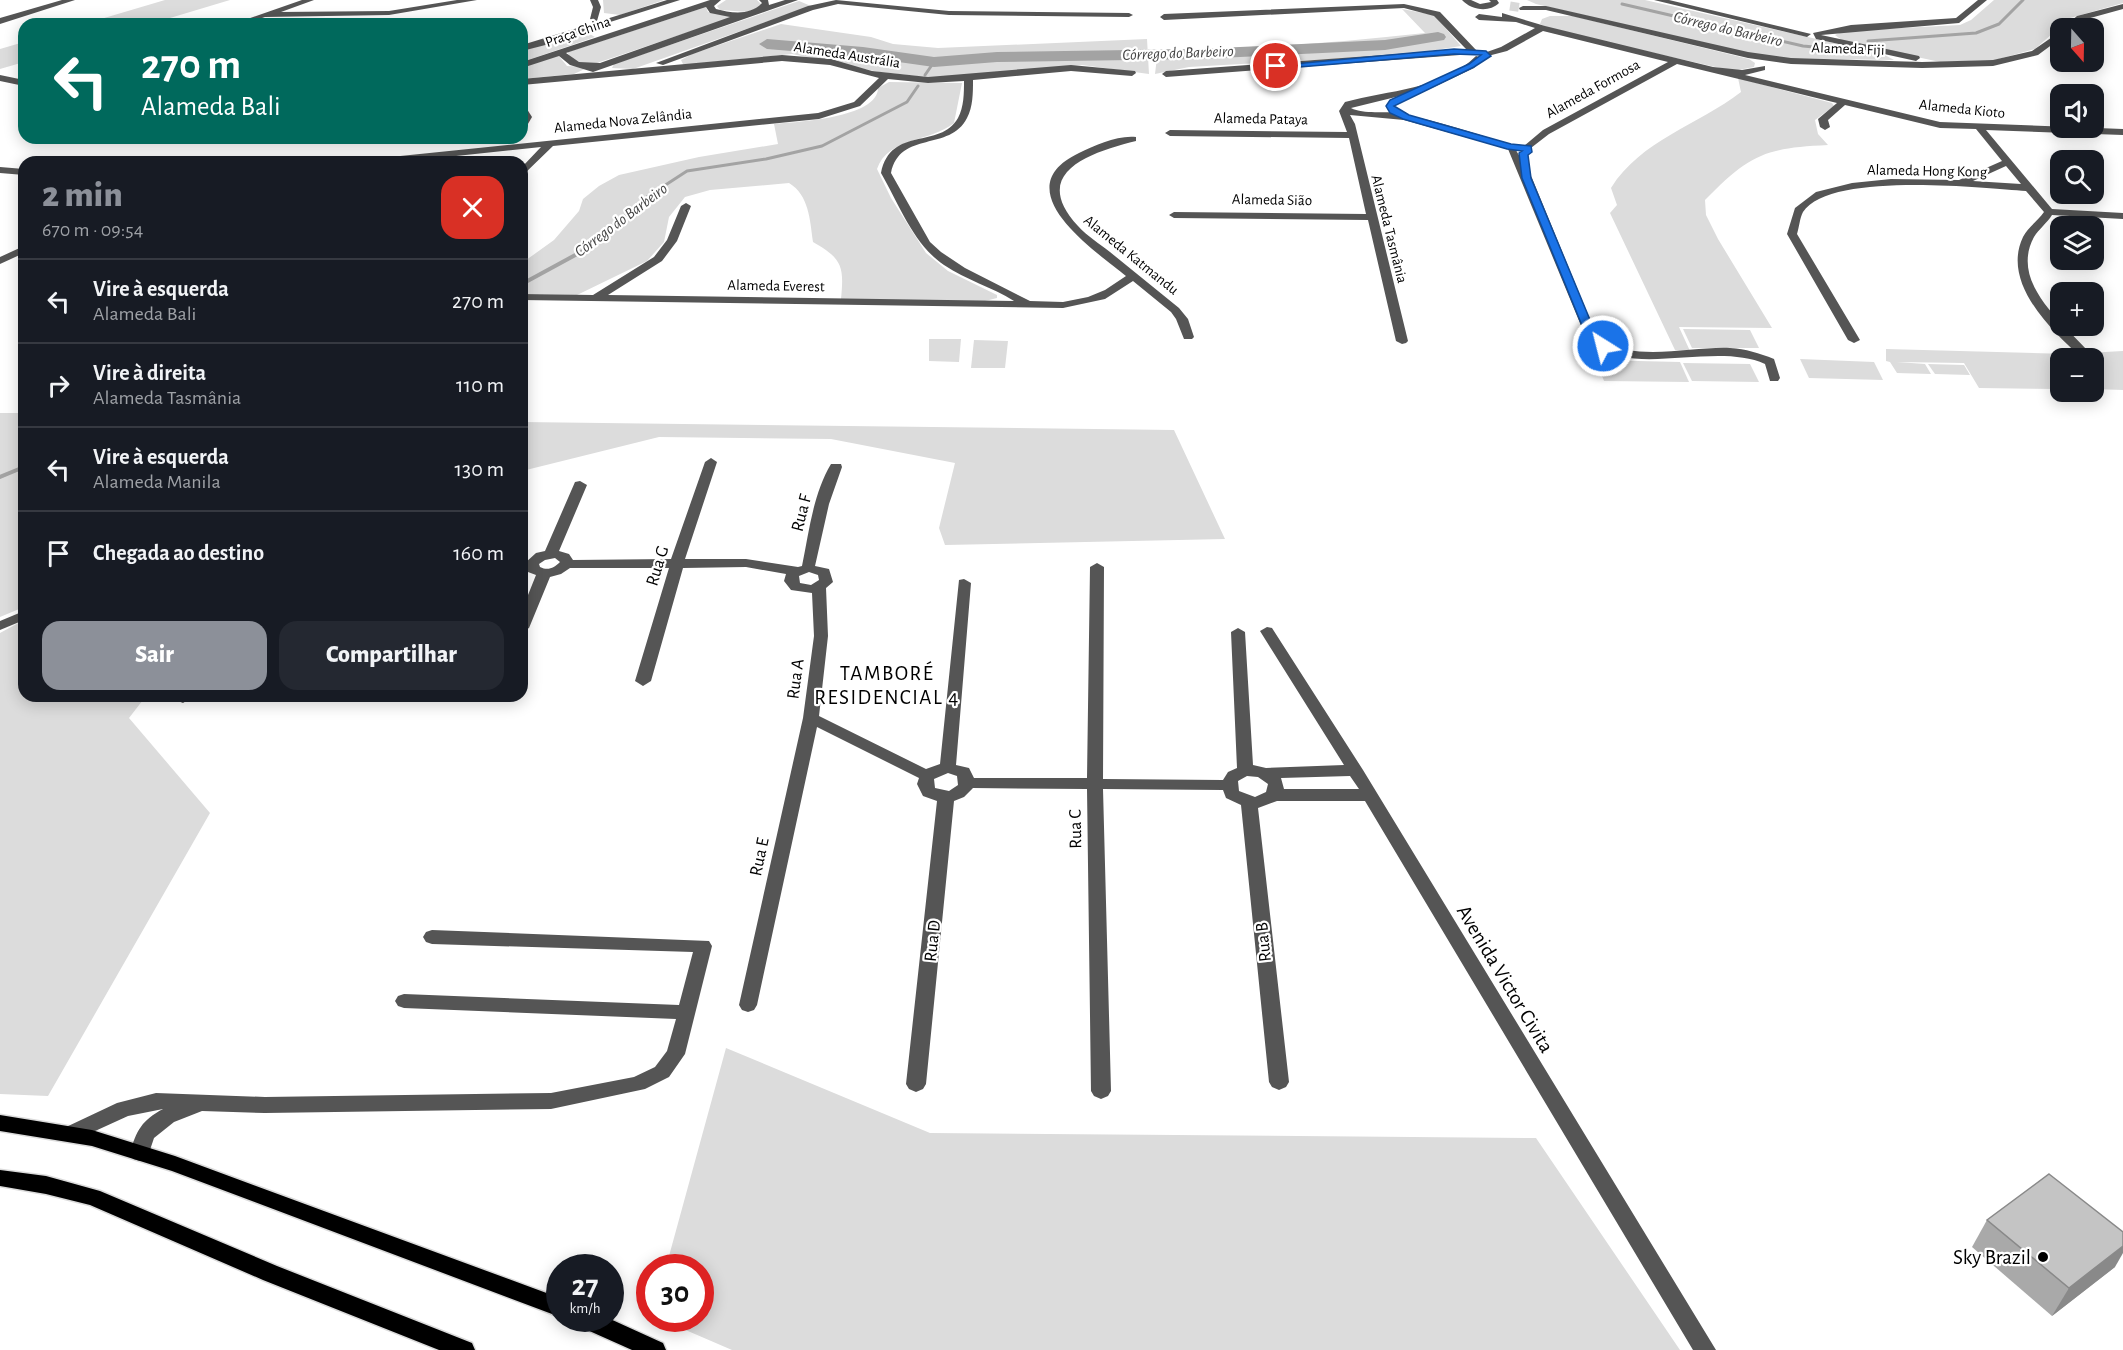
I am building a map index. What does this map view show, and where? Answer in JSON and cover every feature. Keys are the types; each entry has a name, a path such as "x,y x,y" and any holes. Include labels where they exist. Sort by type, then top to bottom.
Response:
{"main road":[{"path":"0,1123 92,1138 140,1153 222,1180 546,1303"},
{"path":"0,1178 46,1185 93,1197 270,1273 464,1350"},
{"path":"607,1332 623,1342 655,1350"}],"street":[{"path":"0,21 71,0"},
{"path":"256,18 310,0"},
{"path":"265,15 389,13 473,0"},
{"path":"594,0 597,7 596,25"},
{"path":"528,46 558,39 676,0"},
{"name":"Praça China","path":"583,75 600,66 746,14 766,3 794,0"},
{"path":"1464,0 1473,6 1501,11 1510,6"},
{"path":"1658,0 1885,51 1936,65"},
{"path":"1814,35 1851,28 1944,23 1959,20 1983,0"},
{"name":"Praça China","path":"714,1 709,5 713,11 728,15 746,14"},
{"name":"Praça China","path":"528,63 714,1"},
{"path":"638,70 811,8 838,2 949,13 1129,15"},
{"path":"1164,17 1404,6 1437,14 1475,54"},
{"name":"Alameda Fiji","path":"1501,11 1526,6 1546,8 1773,60 1936,65 1993,63 2025,57 2044,49 2050,44"},
{"path":"2080,18 2123,6"},
{"path":"1479,16 1501,11 1546,8"},
{"name":"Alameda Kioto","path":"1501,11 1542,28 1925,122 1979,128 2123,132"},
{"path":"596,25 608,35"},
{"path":"1166,74 1440,53 1475,54 1512,45 1542,28"},
{"path":"1885,51 1900,59 1901,64"},
{"path":"561,52 566,60 573,63 600,66"},
{"path":"1350,130 1359,114 1393,102 1464,69 1475,54"},
{"path":"658,69 682,55"},
{"path":"1748,55 1759,62 1762,68"},
{"name":"Alameda Austrália","path":"528,81 782,58 831,62 871,74 928,80 1071,68 1132,73"},
{"path":"1766,83 1755,76 1773,60"},
{"name":"Alameda Formosa","path":"1518,149 1676,61"},
{"name":"Alameda Kioto","path":"1713,70 1742,73 1762,68"},
{"path":"871,74 871,89"},
{"name":"Alameda Nova Zelândia","path":"428,156 819,116 848,108 863,99 887,75"},
{"path":"0,78 18,82"},
{"path":"969,78 966,111 959,124 941,135 898,150 886,163 886,173 934,254 949,265 1029,305"},
{"path":"1345,108 1355,102 1423,88"},
{"path":"1382,97 1392,99 1393,102"},
{"path":"1825,127 1823,119 1845,101"},
{"path":"1393,102 1390,106 1393,111 1406,117"},
{"path":"1345,108 1359,114 1384,113 1406,117 1518,149 1527,178 1588,328 1603,346 1645,354 1730,353 1761,356 1770,362 1774,378"},
{"name":"Alameda Tasmânia","path":"1345,108 1344,113 1402,341"},
{"path":"1979,128 2049,212 2123,216"},
{"name":"Alameda Pataya","path":"1170,133 1350,130"},
{"name":"Alameda Katmandu","path":"1133,139 1096,147 1072,160 1055,179 1054,193 1063,217 1175,309 1182,319 1188,337"},
{"path":"503,148 507,144"},
{"path":"528,166 550,144"},
{"path":"1948,185 1974,179 2008,162"},
{"path":"0,170 18,172"},
{"name":"Alameda Hong Kong","path":"1974,179 1996,187"},
{"name":"Alameda Hong Kong","path":"1854,340 1796,245 1792,234 1793,216 1806,201 1848,186 1884,182 2030,188"},
{"path":"595,298 658,259 672,241 686,206"},
{"path":"2049,212 2027,240 2024,252 2028,282 2049,318 2078,348"},
{"name":"Alameda Sião","path":"1174,215 1370,217"},
{"path":"0,261 18,252"},
{"name":"Alameda Everest","path":"528,297 1063,305 1095,300 1116,291 1133,276"},
{"path":"1000,304 1005,292"},
{"name":"Rua G","path":"643,681 677,563 711,462"},
{"name":"Rua F","path":"803,570 829,480 836,467"},
{"path":"551,554 580,484"},
{"path":"528,562 551,554 564,556 566,564"},
{"path":"528,564 535,572 544,574 555,572 566,564 746,563 803,570"},
{"name":"Rua C","path":"1097,567 1095,783 1101,1091"},
{"path":"803,570 790,581 796,587 807,590 819,588"},
{"name":"Rua A","path":"803,570 820,570 827,575 826,582 819,588 821,636 811,718 928,776"},
{"path":"528,613 544,574"},
{"path":"948,768 964,583"},
{"path":"0,626 18,618"},
{"name":"Avenida Victor Civita","path":"1267,631 1355,770 1705,1350"},
{"path":"1238,632 1245,771"},
{"name":"Rua E","path":"748,1005 811,718"},
{"path":"968,783 963,772 948,768 936,770 928,776 925,784 929,792 946,797 958,794 968,783 1228,785"},
{"path":"1228,785 1235,774 1245,771 1265,773 1355,770"},
{"path":"1265,773 1276,782 1274,795"},
{"path":"1228,785 1232,794 1249,802 1263,802 1274,795 1369,795"},
{"name":"Rua D","path":"916,1084 946,797"},
{"name":"Rua B","path":"1249,802 1279,1082"},
{"path":"71,1134 124,1109 156,1101 265,1105 551,1101 638,1084 662,1072 676,1054 703,946 432,936"},
{"path":"404,1001 687,1012"},
{"path":"140,1153 145,1134 167,1116 201,1103"}],"shaded area":[{"path":"165,0 230,0 170,18 104,18"},
{"path":"603,0 664,0 620,15 604,13"},
{"path":"726,0 757,0 762,5 749,12 720,10 717,6"},
{"path":"1527,0 1645,0 1883,54 1894,60 1767,58"},
{"path":"1994,0 2123,0 2123,3 2070,18 2050,18 2050,36 2035,49 1995,60 1940,62 1843,41 1835,35 1844,31 1960,25 1971,20"},
{"path":"799,1 811,6 633,69 612,68 614,64"},
{"path":"706,7 708,12 733,17 597,63 581,63 569,58 568,52"},
{"path":"1402,9 1434,15 1461,46 1404,55 1189,67 1155,74 1158,49 1292,45 1425,33"},
{"path":"1550,16 1573,16 1749,59 1755,63 1754,67 1733,71 1553,30 1540,24 1542,19"},
{"path":"781,24 871,37 893,44 938,48 1147,39 1149,74 1082,65 936,78 879,72 792,54 693,64 683,64 681,60 692,54"},
{"path":"588,33 595,37 528,60 528,48"},
{"path":"18,44 18,64 0,69 0,49"},
{"path":"558,55 567,66 589,67 574,74 528,78 528,65"},
{"path":"1738,78 1832,103 1834,106 1815,120 1818,134 1828,145 1789,148 1760,156 1734,172 1705,200 1706,215 1718,239 1772,328 1679,327 1690,351 1675,350 1610,213 1617,205 1611,188 1623,171 1654,145 1741,92"},
{"path":"889,82 962,83 954,123 934,134 900,145 890,151 877,169 891,198 926,253 948,271 997,295 997,298 981,302 841,299 842,279 839,265 836,259 813,242 805,201 796,188 789,183 710,190 685,197 669,217 664,242 647,261 577,295 528,294 528,259 554,240 579,211 583,199 599,186 619,175 699,157 778,144 774,124 817,120 851,112 865,106 874,98 878,88"},
{"path":"1683,329 1750,330 1759,348 1692,348"},
{"path":"929,339 961,339 959,362 929,361"},
{"path":"974,340 1008,341 1005,368 971,368"},
{"path":"1886,349 2050,353 2050,389 1979,388 1964,363 1897,362 1925,364 1931,374 1897,373 1890,362 1886,361"},
{"path":"2123,351 2123,390 2104,389 2104,352"},
{"path":"1800,359 1874,362 1883,380 1809,378"},
{"path":"1596,360 1680,362 1689,382 1604,381"},
{"path":"1683,363 1750,364 1759,382 1692,381"},
{"path":"1928,364 1964,365 1970,375 1935,374"},
{"path":"0,413 18,413 18,610 0,617"},
{"path":"528,422 1174,430 1225,539 945,545 939,528 955,463 831,439 659,437 528,470"},
{"path":"18,623 18,702 141,702 129,718 210,813 48,1096 0,1094 0,633"},
{"path":"726,1048 930,1133 1536,1138 1680,1350 732,1350 690,1332 714,1332 714,1254 670,1254"}],"building":[{"path":"2049,1174 2123,1232 2123,1246 2069,1288 1987,1220"}],"waterway":[{"name":"Córrego do Barbeiro","path":"1868,41 1976,33 1999,24 2023,0"},
{"name":"Córrego do Barbeiro","path":"1622,4 1803,46 1835,49"},
{"name":"Córrego do Barbeiro","path":"767,44 863,52 934,62 997,57 1197,54 1385,45 1438,37"},
{"name":"Córrego do Barbeiro","path":"925,75 934,62"},
{"name":"Córrego do Barbeiro","path":"614,226 647,197 687,171 766,159 822,146 907,102 918,86"},
{"name":"Córrego do Barbeiro","path":"528,281 590,247 616,224"},
{"name":"Córrego do Barbeiro","path":"0,477 18,470"}],"tunnel":[{"path":"1510,6 1523,8"}],"place":[{"name":"Sky Brazil","path":"2043,1257"}],"district":[{"name":"TAMBORÉ RESIDENCIAL 4","path":"887,685"}],"route":[{"path":"1276,66 1454,51 1486,53 1487,56 1479,58 1472,66 1393,102 1390,106 1393,111 1406,117 1510,147 1527,148 1527,152 1523,153 1527,178 1588,328 1603,346"}]}
